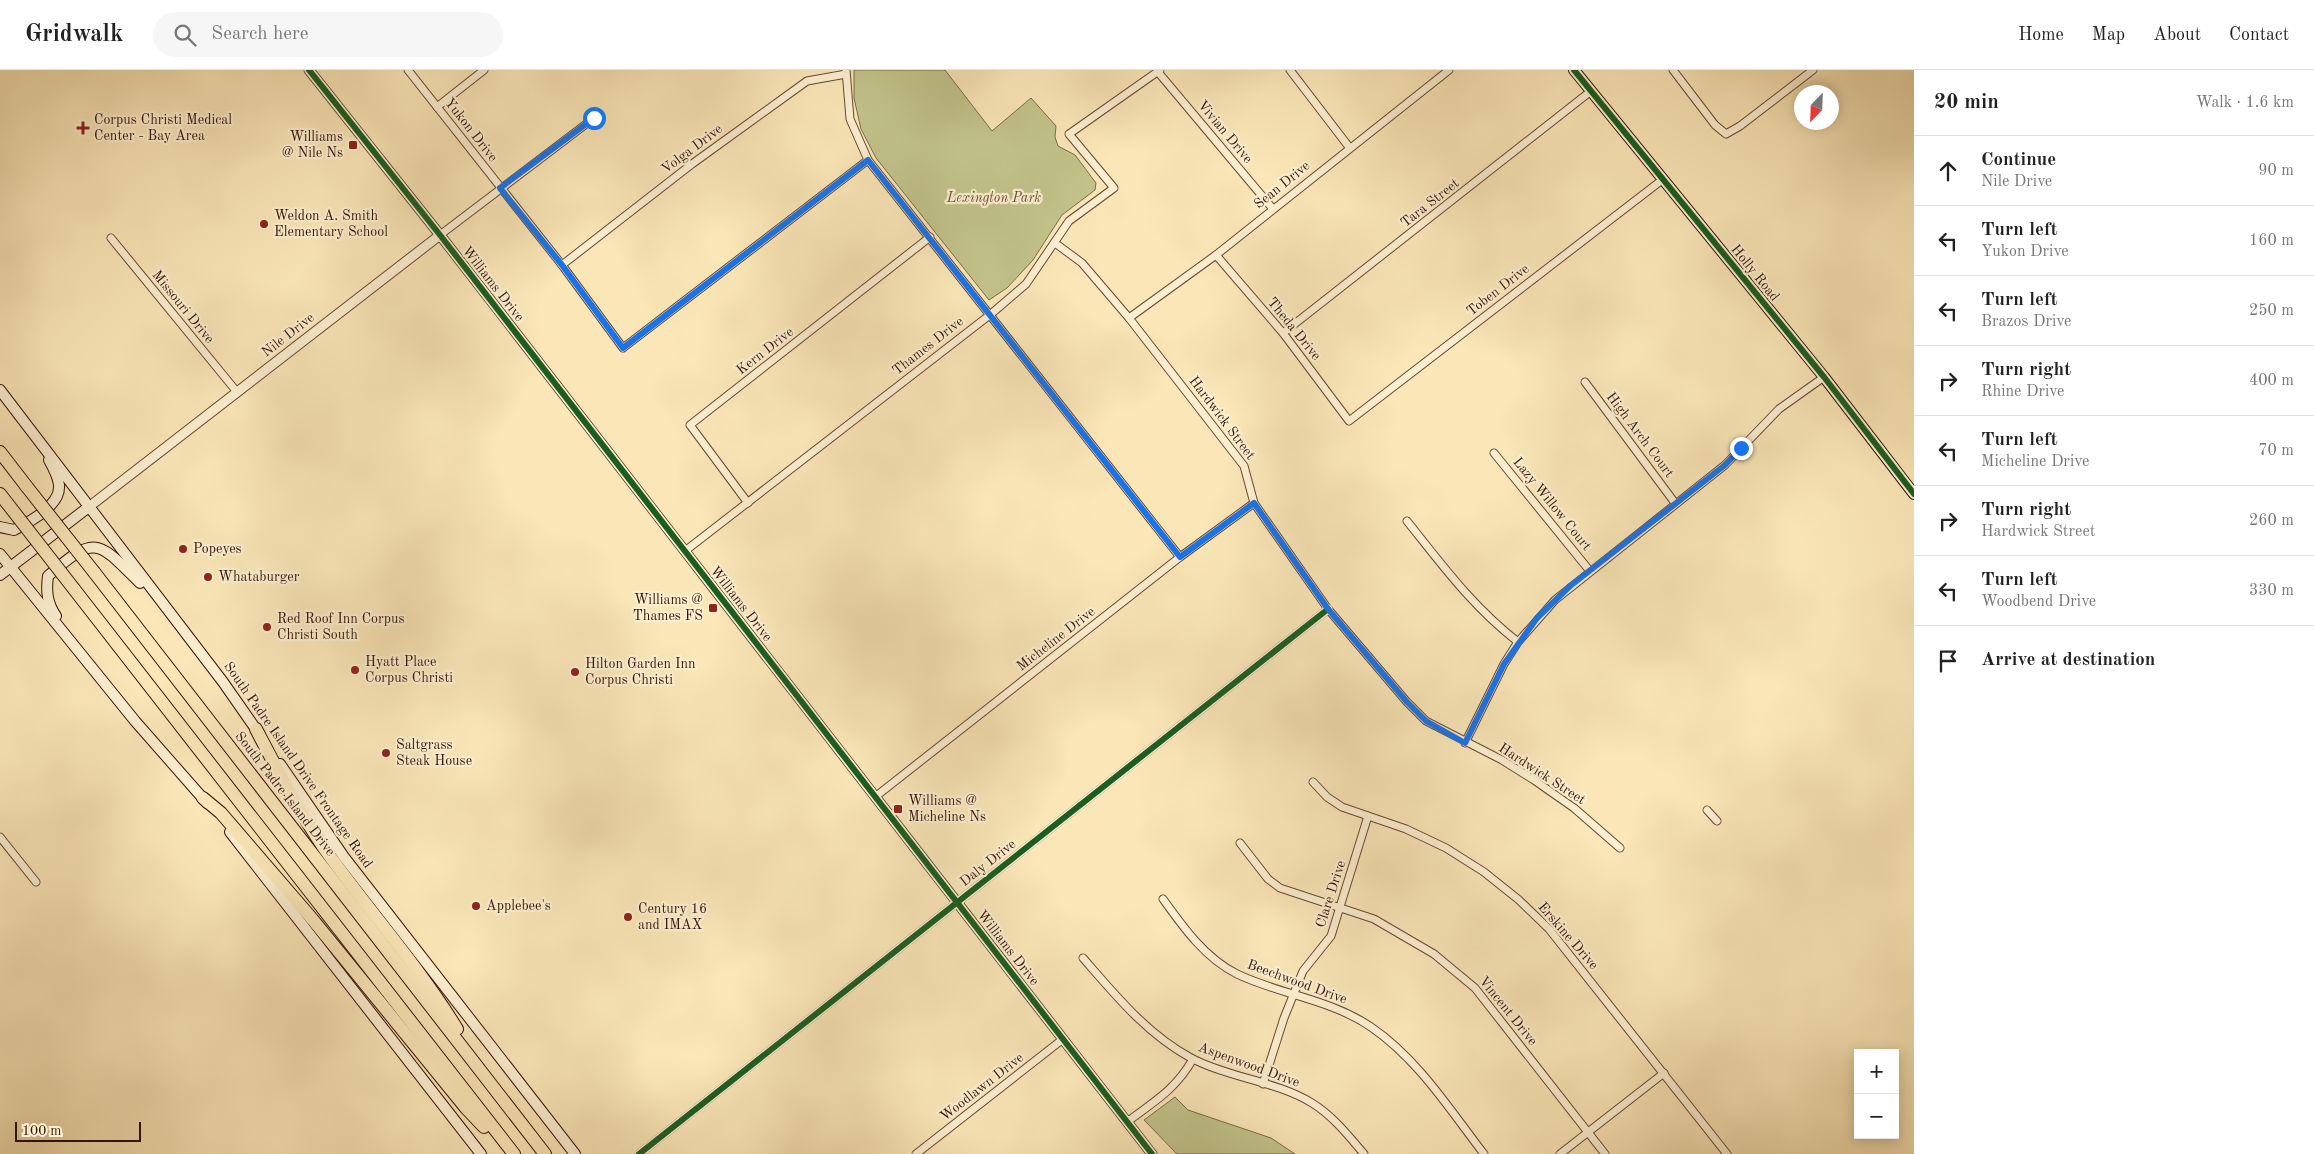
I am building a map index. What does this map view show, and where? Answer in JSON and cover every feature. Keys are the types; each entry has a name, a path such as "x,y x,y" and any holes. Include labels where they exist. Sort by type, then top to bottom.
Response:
{"highway":[{"name":"South Padre Island Drive","path":"0,452 545,1154"},
{"path":"2,497 513,1154"},
{"path":"256,729 300,812 445,1011 489,1083"},
{"path":"203,798 221,813 314,920 466,1108 513,1154"}],"main road":[{"name":"Holly Road","path":"1574,70 1824,377 1914,494"},
{"name":"South Padre Island Drive Frontage Road","path":"0,390 223,682 344,857 575,1154"},
{"path":"0,527 14,530 31,521 55,500 60,486 41,443"},
{"name":"Nile Drive","path":"0,575 90,506"},
{"path":"80,655 49,606 46,589 48,576 83,548 91,546 114,557 162,604"},
{"path":"0,554 80,655 203,798 481,1154"}],"street":[{"name":"Williams Drive","path":"309,70 440,235 1152,1154"},
{"name":"Yukon Drive","path":"408,70 562,265 623,348 868,160"},
{"path":"437,107 484,70"},
{"path":"1290,70 1349,147"},
{"name":"Sean Drive","path":"1129,318 1216,255 1349,147 1449,70"},
{"path":"1674,70 1715,125 1726,134 1740,126 1813,70"},
{"name":"Thames Drive","path":"684,551 991,314 1026,284 1070,221 1114,188 1069,134 1159,71"},
{"name":"Vivian Drive","path":"1159,71 1273,209"},
{"path":"846,72 850,119 868,160 991,314 1180,557"},
{"name":"Volga Drive","path":"562,265 692,164 807,81 846,72"},
{"name":"Tara Street","path":"1283,333 1591,91"},
{"name":"Nile Drive","path":"90,506 500,188 594,118"},
{"name":"Toben Drive","path":"1349,421 1662,180"},
{"name":"Kern Drive","path":"748,503 690,426 930,237"},
{"name":"Missouri Drive","path":"111,238 237,392"},
{"name":"Hardwick Street","path":"1055,243 1082,263 1129,318 1244,466 1254,503 1328,609 1407,702 1426,721 1465,743 1502,760 1534,780 1574,808 1620,848"},
{"name":"Theda Drive","path":"1216,255 1283,333 1349,421"},
{"path":"1465,743 1491,687 1518,642 1555,600 1589,570 1725,465 1779,409 1824,377"},
{"name":"High Arch Court","path":"1584,382 1675,503"},
{"name":"Lazy Willow Court","path":"1494,453 1589,570"},
{"name":"Micheline Drive","path":"876,797 1180,557 1254,503"},
{"path":"1407,521 1483,614 1518,642"},
{"name":"Daly Drive","path":"639,1154 958,904 1328,609"},
{"name":"Erskine Drive","path":"1312,782 1327,797 1342,807 1406,829 1446,848 1484,872 1519,900 1549,929 1726,1154"},
{"path":"1707,810 1717,821"},
{"name":"Clare Drive","path":"1263,1084 1284,1018 1303,971 1331,936 1368,816"},
{"path":"0,837 36,882"},
{"name":"Vincent Drive","path":"1240,843 1268,879 1280,888 1374,919 1434,954 1475,988 1605,1154"},
{"name":"Beechwood Drive","path":"1163,899 1188,933 1209,955 1236,974 1346,1013 1394,1044 1416,1066 1484,1154"},
{"name":"Aspenwood Drive","path":"1083,958 1149,1030 1192,1059 1227,1073 1290,1092 1312,1104 1333,1120 1364,1154"},
{"name":"Woodlawn Drive","path":"916,1154 1063,1040"},
{"path":"1127,1122 1170,1090 1181,1079 1192,1059"},
{"path":"1560,1154 1664,1073"}],"green space":[{"name":"Lexington Park","path":"854,70 945,70 992,131 1031,98 1056,126 1055,137 1058,146 1075,155 1096,183 1095,190 1062,215 1033,260 1007,288 989,300 876,158 861,129 854,98"},
{"path":"1175,1097 1188,1110 1271,1138 1295,1154 1177,1154 1144,1120"}],"cycle path":[{"path":"309,70 440,235 1152,1154"},
{"path":"1574,70 1824,377 1914,494"},
{"path":"639,1154 1328,609"}],"place":[{"name":"Corpus Christi Medical Center - Bay Area","path":"83,128"},
{"name":"Williams @ Nile Ns","path":"353,145"},
{"name":"Weldon A. Smith Elementary School","path":"264,224"},
{"name":"Popeyes","path":"183,549"},
{"name":"Whataburger","path":"208,577"},
{"name":"Williams @ Thames FS","path":"713,608"},
{"name":"Red Roof Inn Corpus Christi South","path":"267,627"},
{"name":"Hyatt Place Corpus Christi","path":"355,670"},
{"name":"Hilton Garden Inn Corpus Christi","path":"575,672"},
{"name":"Saltgrass Steak House","path":"386,753"},
{"name":"Williams @ Micheline Ns","path":"898,809"},
{"name":"Applebee's","path":"476,906"},
{"name":"Century 16 and IMAX","path":"628,917"}],"route":[{"path":"594,118 500,188 562,265 623,348 868,160 991,314 1180,557 1254,503 1328,609 1407,702 1426,721 1465,743 1504,664 1537,618 1570,586 1725,465 1741,448"}]}
